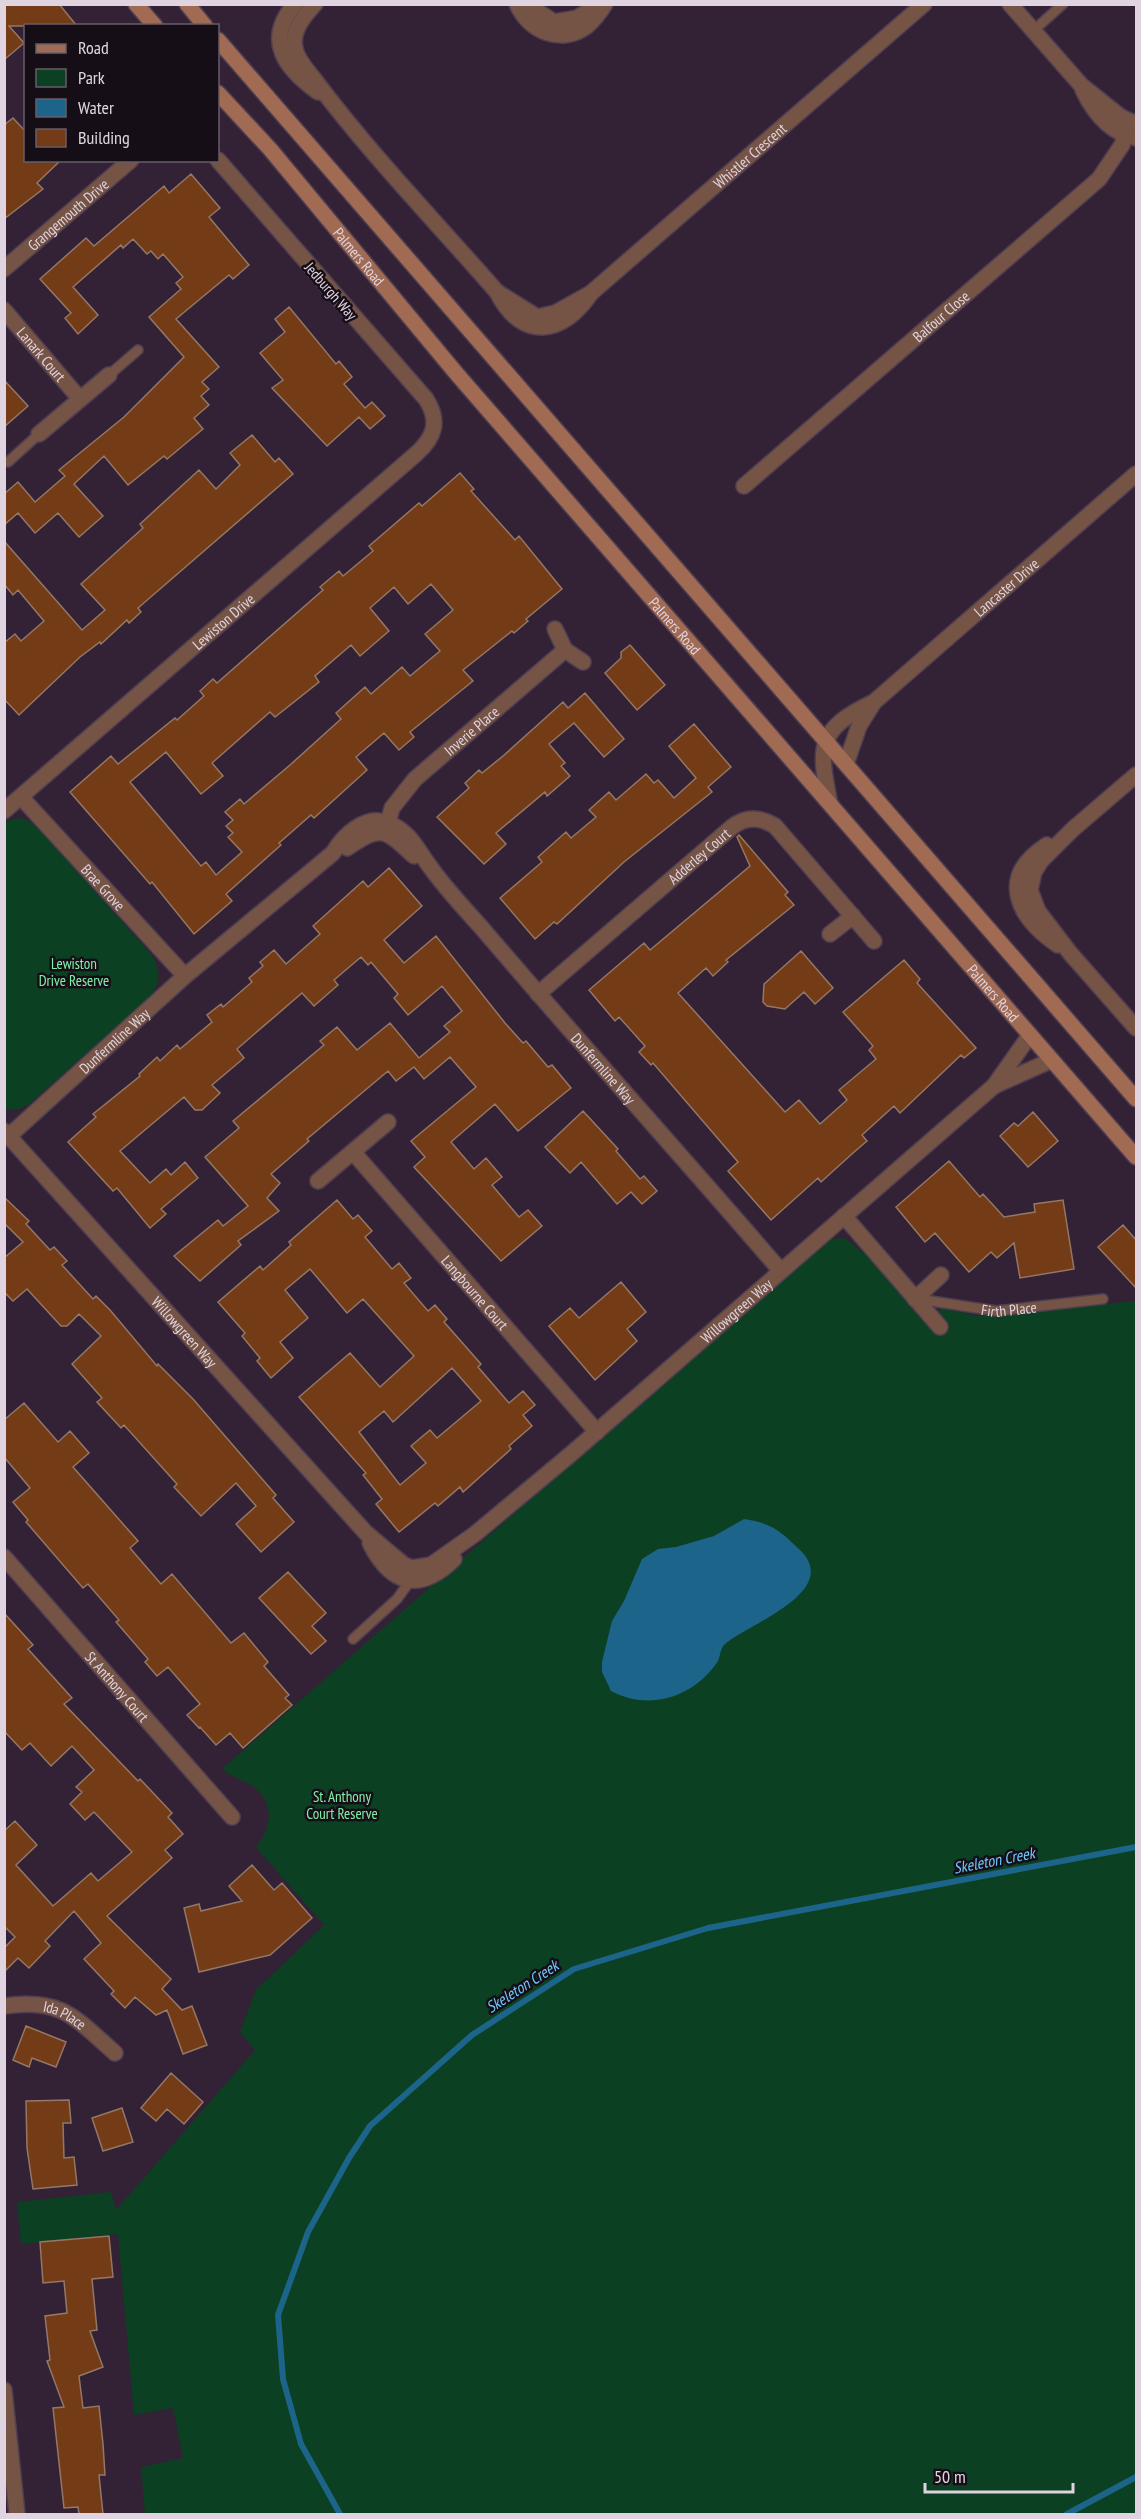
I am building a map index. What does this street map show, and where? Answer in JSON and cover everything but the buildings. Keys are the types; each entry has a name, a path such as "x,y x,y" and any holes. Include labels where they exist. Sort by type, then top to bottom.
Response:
{"main road":[{"path":"136,4 154,24"},
{"path":"187,4 203,24"},
{"path":"219,41 1137,1099"},
{"name":"Palmers Road","path":"219,94 270,149 456,373 1137,1157"}],"street":[{"name":"Whistler Crescent","path":"295,4 280,31 280,45 284,56 290,68 302,81 331,101"},
{"name":"Whistler Crescent","path":"315,4 300,23 295,35 296,54 331,101 497,292 537,317 555,313 591,293 912,10 924,4"},
{"path":"517,4 527,21 535,28 550,34 564,35 587,26 605,4"},
{"path":"526,4 555,22 577,18 600,4"},
{"path":"1012,6 1081,85 1132,130"},
{"name":"Balfour Close","path":"744,486 1092,184 1113,160 1132,130"},
{"name":"Jedburgh Way","path":"219,161 426,399 434,413 435,426"},
{"name":"Grangemouth Drive","path":"4,268 130,162"},
{"name":"Lanark Court","path":"4,310 80,399"},
{"path":"39,434 109,375"},
{"name":"Lewiston Drive","path":"4,811 416,454 429,441 435,426"},
{"name":"Lancaster Drive","path":"826,741 841,720 874,702 1137,474"},
{"path":"555,629 566,650 583,662"},
{"name":"Inverie Place","path":"386,827 392,808 415,779 566,650"},
{"name":"Lancaster Drive","path":"846,764 859,726 874,702"},
{"path":"826,741 821,759 830,804"},
{"path":"1137,775 1073,829 1041,861 1034,872 1030,890 1034,904 1070,953 1137,1028"},
{"name":"Brae Grove","path":"21,798 184,976"},
{"name":"Adderley Court","path":"538,994 732,827 745,819 760,819 775,826 874,941"},
{"name":"Dunfermline Way","path":"7,1133 184,976 333,853 343,850 366,834 386,827 412,840 430,867 538,994 780,1270"},
{"path":"830,934 852,916"},
{"name":"Willowgreen Way","path":"7,1133 366,1533 411,1574 431,1565 475,1534 597,1432 780,1270 994,1086 1030,1035"},
{"name":"Willowgreen Way","path":"994,1086 1052,1060"},
{"path":"318,1181 388,1122"},
{"name":"Langbourne Court","path":"353,1152 597,1432"},
{"path":"844,1216 940,1327"},
{"path":"915,1299 941,1275"},
{"name":"St Anthony Court","path":"4,1557 232,1817"},
{"name":"Ida Place","path":"4,2006 37,2002 62,2009 115,2053"},
{"path":"4,2390 17,2514"}],"lane":[{"path":"1034,30 1063,4"},
{"path":"109,375 138,350"},
{"path":"8,462 39,434"},
{"name":"Firth Place","path":"915,1299 996,1311 1103,1299"},
{"path":"353,1639 397,1599 411,1574"}],"green space":[{"name":"Lewiston Drive Reserve","path":"15,818 26,819 41,831 152,955 157,967 158,982 150,997 28,1105 19,1109 4,1109 4,823"},
{"name":"St. Anthony Court Reserve","path":"845,1238 870,1258 935,1333 947,1323 937,1312 941,1308 979,1316 1136,1301 1136,2514 145,2514 141,2467 183,2458 173,2408 134,2415 118,2234 21,2244 17,2202 111,2192 116,2210 255,2050 240,2032 256,1990 324,1925 256,1847 268,1823 269,1814 265,1799 251,1785 222,1769 820,1246 831,1239"}],"water":[{"path":"744,1519 774,1528 799,1549 810,1564 810,1579 801,1592 788,1605 725,1644 718,1662 706,1676 682,1693 668,1698 640,1700 611,1691 602,1672 602,1662 612,1621 624,1601 642,1559 658,1549 676,1547 714,1536"}],"waterway":[{"name":"Skeleton Creek","path":"340,2514 301,2444 283,2379 278,2315 308,2232 349,2158 370,2126 472,2035 574,1969 708,1928 1136,1847"},
{"path":"1067,2514 1136,2477"}]}
